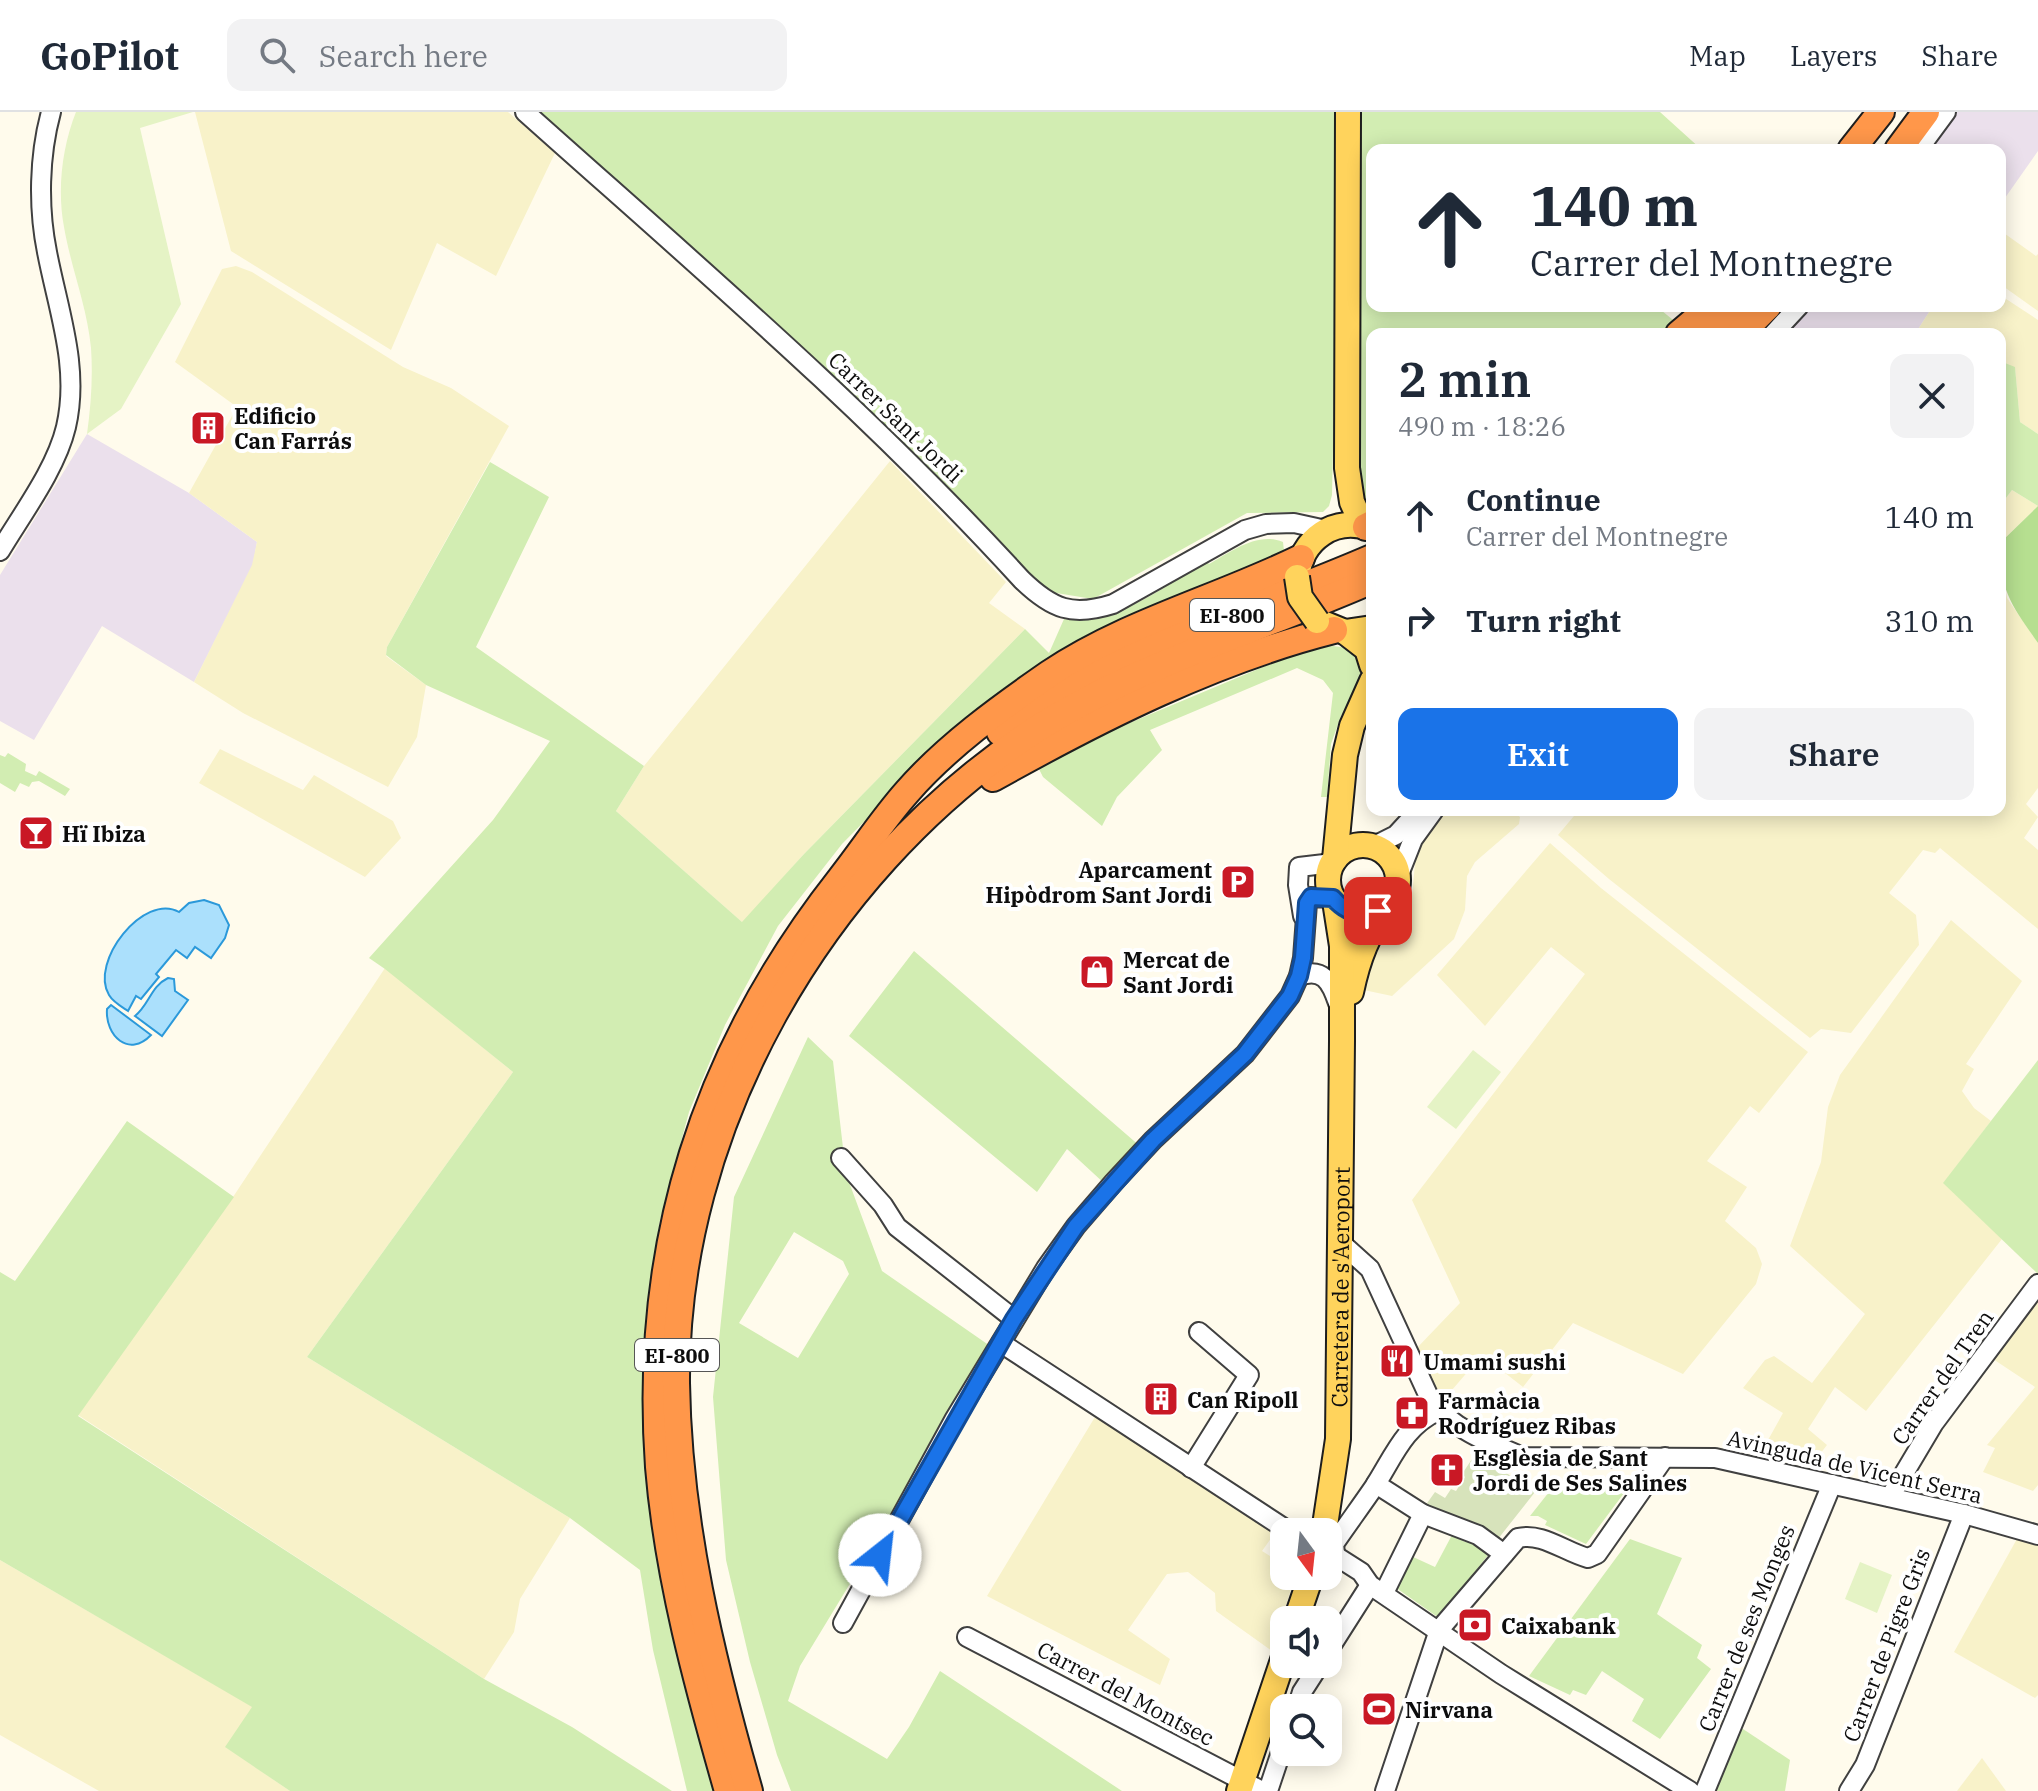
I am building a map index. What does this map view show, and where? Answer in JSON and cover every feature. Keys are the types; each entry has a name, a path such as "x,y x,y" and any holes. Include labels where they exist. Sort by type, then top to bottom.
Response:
{"highway":[{"path":"1856,144 1881,112"},
{"path":"1876,144 1900,112"},
{"path":"1902,144 1926,112"},
{"path":"1686,328 1705,312"},
{"path":"1715,328 1733,312"},
{"path":"1746,328 1762,312"},
{"name":"EI-800","path":"728,1791 696,1674 668,1540 657,1419 657,1354 670,1241 687,1172 704,1116 735,1043 801,928 861,852 933,783 973,751 1014,721 1058,695 1147,649 1366,560"},
{"path":"861,852 907,792 961,742 1048,675 1092,648 1151,619 1300,563"},
{"name":"EI-800","path":"749,1791 703,1614 689,1538 681,1470 677,1357 690,1246 724,1123 753,1054 783,996 818,941 869,876 927,815 978,771 1030,734 1102,693 1155,668 1366,582"},
{"path":"927,815 1035,755 1176,687 1332,628"}],"main road":[{"path":"1348,112 1347,468 1352,502 1366,523"},
{"path":"1328,530 1341,502 1347,468"},
{"path":"1366,526 1349,525 1328,530 1313,540 1300,563 1300,597 1332,628 1362,644 1366,652"},
{"path":"1332,628 1366,628"},
{"path":"1342,1041 1342,946 1329,882 1345,755 1352,726 1366,694"},
{"path":"1342,795 1355,830 1369,846 1390,858 1398,877 1397,887 1367,936 1360,954 1342,1041"},
{"path":"1334,861 1349,848 1369,846"},
{"path":"1334,900 1344,909 1367,915 1388,904"},
{"name":"Carretera de s'Aeroport","path":"1331,1518 1338,1439 1342,1041"},
{"path":"1253,1789 1279,1678"}],"street":[{"path":"0,551 50,465 67,424 70,356 41,219 44,149 51,112"},
{"name":"Carrer Sant Jordi","path":"525,112 840,394 906,458 1022,580 1057,607 1076,611 1113,604 1233,535 1266,524 1294,523 1328,530"},
{"path":"1922,144 1946,112"},
{"path":"1779,328 1793,312"},
{"path":"1266,524 1293,535 1300,563"},
{"path":"1369,846 1396,835 1413,816"},
{"path":"1398,877 1413,839 1430,816"},
{"path":"1305,922 1298,885 1299,867 1334,861"},
{"path":"843,1623 954,1420 1014,1319 1076,1226 1153,1140 1245,1054 1290,996 1299,976 1307,903 1311,897 1334,900"},
{"path":"1299,976 1316,973 1327,979 1341,1013"},
{"path":"841,1158 883,1205 897,1227 1014,1319"},
{"path":"1340,1242 1370,1269 1438,1411 1422,1418 1397,1446 1376,1484 1342,1533"},
{"name":"Carrer del Tren","path":"1890,1497 1934,1423 2037,1285"},
{"path":"1191,1468 1249,1375 1199,1332"},
{"path":"1001,1343 1270,1519"},
{"name":"Avinguda de Vicent Serra","path":"1438,1411 1460,1426 1523,1457 1715,1458 1964,1514 2038,1535"},
{"path":"1385,1791 1439,1630 1518,1538 1528,1535 1588,1558 1597,1554 1665,1457"},
{"path":"1376,1484 1423,1514 1478,1535 1504,1554"},
{"name":"Carrer de ses Monges","path":"1705,1791 1832,1484"},
{"path":"1342,1633 1377,1589 1423,1514"},
{"name":"Carrer de Pigre Gris","path":"1849,1791 1865,1765 1964,1514"},
{"path":"1342,1557 1377,1589 1501,1674 1690,1791"},
{"name":"Carrer del Montsec","path":"967,1637 1253,1789"},
{"path":"1253,1789 1270,1764"}],"shaded area":[{"path":"195,112 508,112 555,153 496,276 437,243 391,350 231,251"},
{"path":"1957,112 2038,112 2038,151 2006,196 2006,144 1932,144"},
{"path":"2006,235 2036,256 2038,254 2038,311 2006,288"},
{"path":"236,266 252,272 403,367 451,388 509,426 387,647 386,656 426,685 417,737 388,787 243,713 194,682 252,565 257,542 189,493 237,407 175,362 222,269"},
{"path":"2006,299 2038,320 2038,434 2020,422 2015,368 2006,364 2006,328 1919,328 1929,312 2006,312"},
{"path":"1802,312 1929,312 1919,328 1788,328"},
{"path":"87,434 189,493 257,542 253,565 194,682 102,626 34,740 0,721 0,575"},
{"path":"890,461 1006,582 989,603 1025,629 804,854 743,923 616,811 644,766"},
{"path":"2012,490 2038,506 2006,537 2006,498"},
{"path":"2006,593 2038,643 2038,788 2026,804 2038,817 2024,838 2038,850 2038,929 1940,848 1935,853 1923,850 1889,893 1916,915 1919,945 1851,1033 1821,1029 1810,1038 1558,835 1574,816 2006,816"},
{"path":"220,749 303,790 314,775 393,821 401,838 365,877 199,783"},
{"path":"1440,816 1520,817 1519,824 1475,862 1467,876 1465,910 1454,939 1392,996 1359,989 1385,925 1403,912 1412,897 1416,852"},
{"path":"1550,843 1601,888 1808,1052 1759,1113 1750,1106 1707,1161 1747,1187 1725,1221 1756,1248 1762,1264 1756,1284 1683,1374 1573,1323 1523,1387 1482,1355 1440,1404 1415,1350 1460,1303 1412,1200 1585,974 1551,947 1485,1026 1437,975"},
{"path":"1951,920 2022,981 1966,1064 1974,1069 1962,1091 1974,1108 1991,1121 1944,1183 2002,1239 1866,1411 1835,1387 1808,1429 1827,1445 1810,1467 1758,1458 1783,1413 1743,1388 1765,1360 1774,1356 1812,1383 1865,1314 1790,1246 1821,1162 1828,1107 1840,1075"},
{"path":"385,968 513,1072 307,1357 570,1518 520,1599 514,1632 484,1679 78,1415 233,1197"},
{"path":"2038,1294 2038,1485 2033,1491 1983,1472 1995,1448 1987,1445 2035,1387 1993,1359"},
{"path":"1098,1412 1270,1525 1270,1540 1262,1551 1270,1556 1270,1590 1291,1590 1286,1606 1270,1606 1270,1650 1216,1611 1215,1593 1188,1572 1167,1574 1128,1630 1170,1659 1160,1685 987,1596"},
{"path":"2018,1537 2038,1543 2038,1695 2035,1698 1954,1652"},
{"path":"0,1560 253,1707 226,1747 290,1791 99,1791 0,1735"},
{"path":"1982,1758 2006,1791 1957,1791"}],"green space":[{"path":"76,112 193,112 140,128 181,304 121,409 87,434 91,348 67,242 61,198 64,154"},
{"path":"535,112 1340,112 1332,495 1329,506 1323,512 1247,513 1093,599 1044,591"},
{"path":"1360,112 1660,112 1695,144 1366,144 1366,312 1663,312 1678,324 1672,328 1366,328 1366,512 1360,504 1356,456"},
{"path":"2006,363 2015,367 2020,422 2038,434 2038,506 2012,490 2006,498"},
{"path":"490,462 549,497 476,647 644,766 616,811 742,922 804,854 1025,629 1049,653 1064,619 1083,620 1121,610 1207,561 1209,564 1244,544 1264,539 1283,542 1284,551 1273,558 1128,618 1127,615 1123,617 1124,620 1051,660 1049,658 931,754 842,844 778,926 725,1025 689,1112 660,1220 649,1294 642,1377 646,1481 665,1595 678,1658 714,1791 687,1791 653,1650 640,1570 570,1518 307,1357 513,1072 369,958 493,820 550,741 426,685 386,655 387,647"},
{"path":"2038,506 2038,643 2006,589 2006,537"},
{"path":"1348,648 1360,661 1361,679 1341,716 1331,744 1327,797 1321,797 1333,693 1323,680 1297,668 1150,730 1162,750 1117,797 1102,826 1043,777 1037,765 1306,649"},
{"path":"8,753 26,764 25,771 36,776 39,771 70,789 65,796 39,781 32,782 29,787 20,783 15,792 0,783 0,755 5,757"},
{"path":"914,951 1141,1147 1105,1184 1067,1149 1037,1192 849,1036"},
{"path":"808,1037 833,1061 846,1174 882,1271 993,1348 800,1666 788,1701 887,1759 940,1671 1122,1791 791,1791 777,1755 750,1662 726,1560 713,1397 734,1197","holes":["794,1232 843,1261 849,1274 798,1358 739,1323"]},
{"path":"1473,1050 1501,1072 1456,1129 1427,1107"},
{"path":"2038,1060 2038,1274 1943,1183"},
{"path":"127,1121 234,1197 78,1416 484,1679 572,1727 672,1791 290,1791 225,1747 252,1707 0,1560 0,1272 15,1281"},
{"path":"1476,1453 1535,1492 1498,1539 1425,1506 1435,1492 1445,1498 1451,1489 1456,1491 1465,1477 1462,1474"},
{"path":"1630,1485 1586,1544 1545,1525 1547,1521 1538,1516 1530,1516 1553,1487"},
{"path":"1452,1535 1465,1542 1469,1536 1492,1550 1439,1618 1392,1585 1411,1556 1435,1567"},
{"path":"1630,1539 1682,1558 1657,1614 1702,1645 1697,1658 1711,1669 1660,1739 1632,1721 1644,1699 1602,1671 1586,1695 1573,1690 1570,1695 1529,1676"},
{"path":"1860,1562 1892,1575 1877,1613 1845,1599"},
{"path":"1740,1727 1790,1760 1785,1791 1714,1791"}],"water":[{"path":"204,900 219,905 229,925 225,938 211,958 195,947 187,958 176,950 156,974 159,977 141,999 136,996 128,1011 115,1002 109,995 105,981 113,949 123,934 150,912 165,908 179,912 189,903"},
{"path":"174,979 175,991 188,1000 162,1036 135,1016 162,981"},
{"path":"111,1005 151,1035 135,1044 120,1041 107,1019 107,1009"}],"place":[{"name":"Edificio Can Farrás","path":"208,428"},
{"name":"Hï Ibiza","path":"36,833"},
{"name":"Aparcament Hipòdrom Sant Jordi","path":"1238,882"},
{"name":"Mercat de Sant Jordi","path":"1097,972"},
{"name":"Umami sushi","path":"1397,1361"},
{"name":"Can Ripoll","path":"1161,1399"},
{"name":"Farmàcia Rodríguez Ribas","path":"1412,1413"},
{"name":"Esglèsia de Sant Jordi de Ses Salines","path":"1447,1470"},
{"name":"Caixabank","path":"1475,1625"},
{"name":"Nirvana","path":"1379,1709"}],"route":[{"path":"880,1555 1014,1319 1076,1226 1153,1140 1245,1054 1290,996 1303,958 1307,903 1311,897 1333,898 1344,909 1355,914 1367,915 1378,911"}]}
